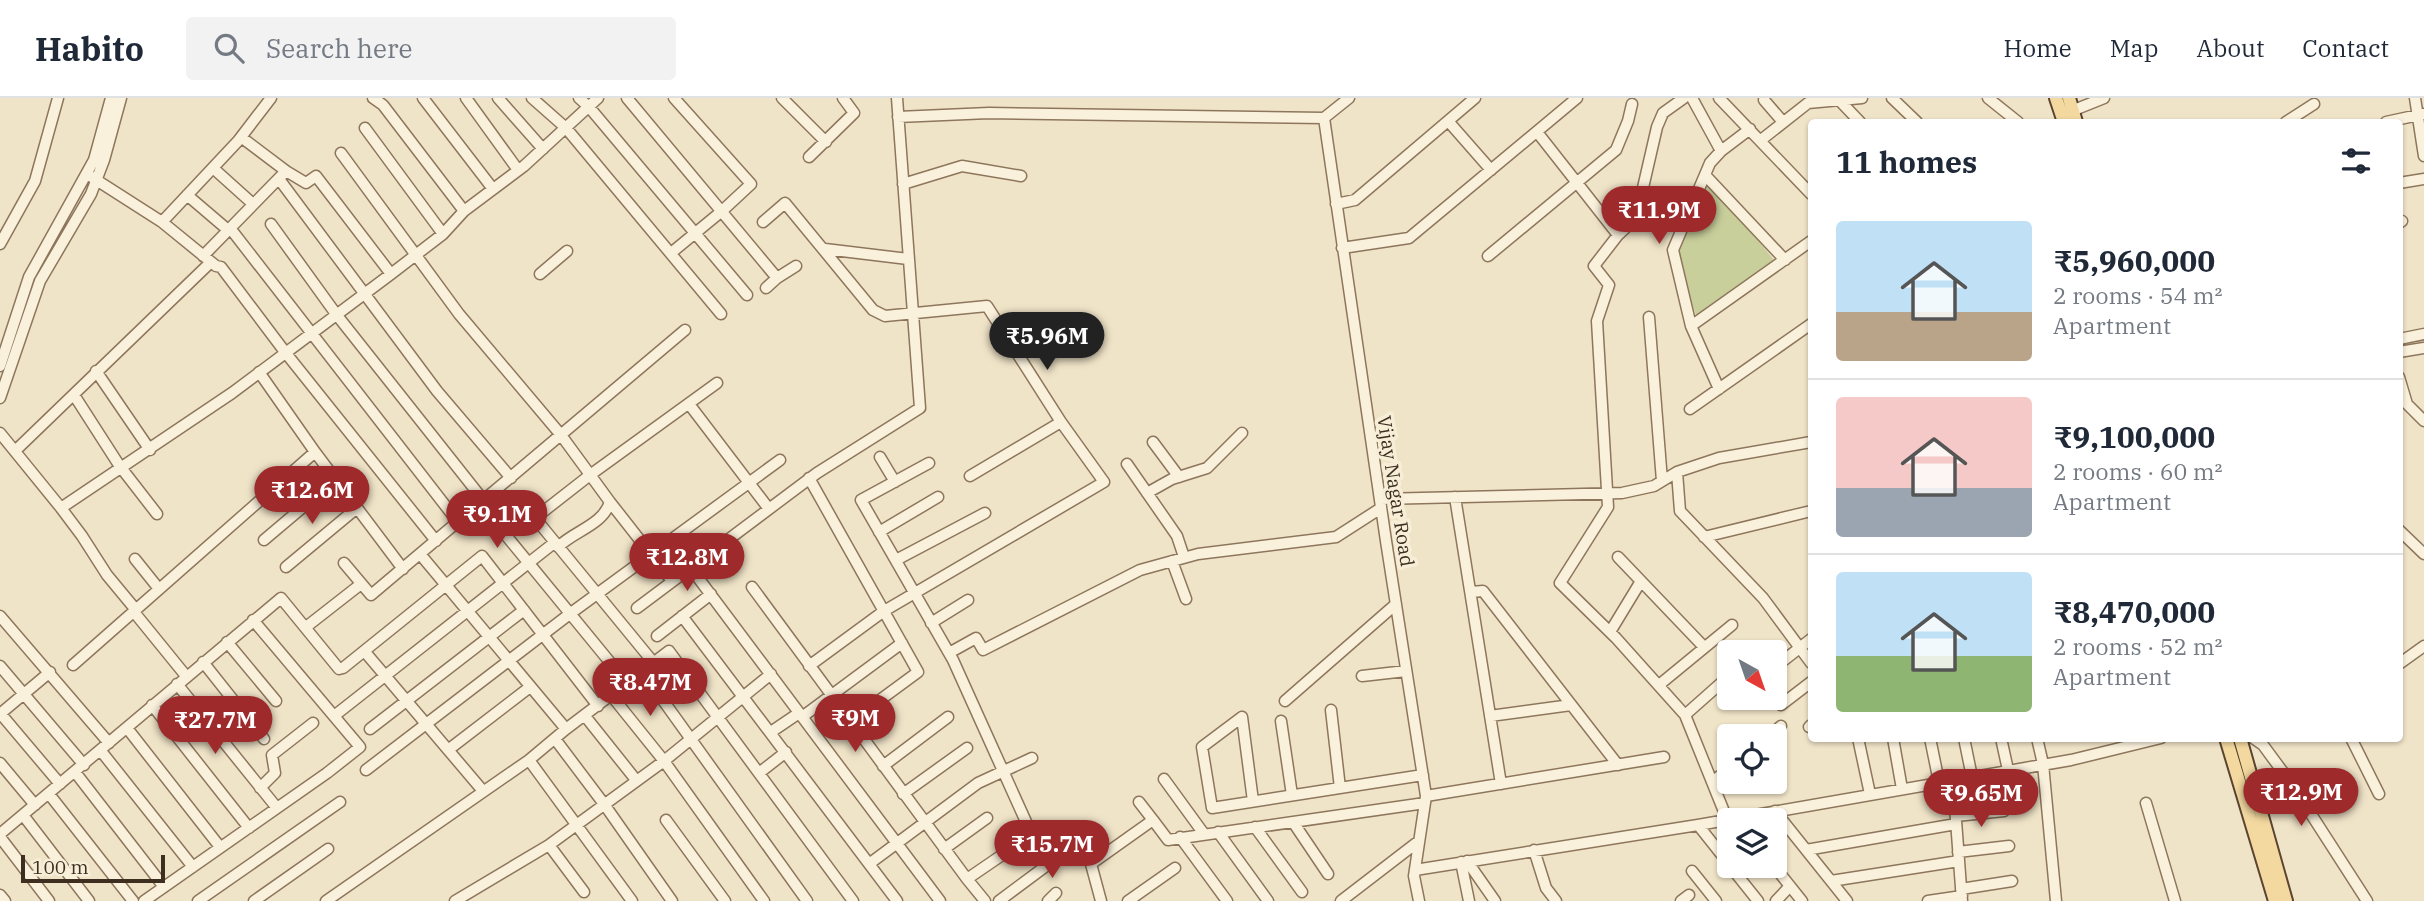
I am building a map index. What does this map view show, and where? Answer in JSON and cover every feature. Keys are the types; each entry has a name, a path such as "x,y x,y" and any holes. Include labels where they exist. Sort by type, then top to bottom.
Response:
{"main road":[{"path":"2056,98 2069,114"},
{"path":"2227,742 2275,901"},
{"path":"2241,742 2286,901"}],"street":[{"path":"0,244 35,181 58,98"},
{"path":"0,398 40,281 91,194 94,160 111,98"},
{"path":"0,366 29,277 92,176 121,98"},
{"path":"162,222 241,137 271,98"},
{"path":"373,98 383,105 464,211"},
{"path":"423,98 492,190"},
{"path":"466,98 518,170"},
{"path":"498,98 543,149"},
{"path":"532,98 566,128 721,314"},
{"path":"579,98 747,295"},
{"path":"61,508 150,450 391,274 443,234 464,211 543,149 598,98"},
{"path":"627,98 777,278"},
{"path":"671,253 751,184 674,98"},
{"path":"782,98 826,142"},
{"path":"809,158 854,113 843,98"},
{"path":"637,608 809,478 920,408 897,98"},
{"path":"898,117 989,113 1324,118 1349,98"},
{"path":"1336,204 1355,200 1475,98"},
{"path":"1342,248 1409,238 1577,98"},
{"path":"1684,98 1663,113 1657,127 1636,218 1618,235 1594,266 1609,285 1597,321 1608,507 1560,583 1610,632 1685,715 1712,782 1727,808"},
{"path":"1692,98 1721,151"},
{"path":"1719,98 1808,191"},
{"path":"1761,140 1808,103 1862,98"},
{"path":"1892,98 1914,119"},
{"path":"1988,98 2014,119"},
{"path":"2069,114 2104,98"},
{"path":"2415,98 2421,115 2424,156"},
{"path":"1764,100 1783,122"},
{"path":"1840,101 1857,119"},
{"path":"1488,256 1616,150 1632,104"},
{"path":"2291,119 2314,104"},
{"path":"2401,119 2421,115"},
{"name":"Vijay Nagar Road","path":"1324,118 1426,799 1415,870 1419,901"},
{"path":"1448,121 1491,170"},
{"path":"365,128 443,234"},
{"path":"1719,389 1691,326 1674,250 1710,163 1750,129"},
{"path":"1537,132 1618,235"},
{"path":"241,137 283,175 363,294 437,391 511,478"},
{"path":"341,153 459,314 561,435 672,581"},
{"path":"903,184 961,166 1021,176"},
{"path":"213,168 253,204"},
{"path":"16,450 74,395 207,259 229,229 283,175"},
{"path":"283,175 306,183 316,176 391,274"},
{"path":"1705,175 1785,260"},
{"path":"92,176 162,222 216,266 221,267 285,352 436,541"},
{"path":"2403,182 2424,179"},
{"path":"187,195 249,249 310,334 458,522"},
{"path":"763,222 786,203 873,310 885,316 986,306 1061,422 1104,482 914,592 809,666"},
{"path":"271,224 336,314 484,501"},
{"path":"1691,326 1808,243"},
{"path":"825,248 908,259"},
{"path":"540,274 567,251"},
{"path":"766,288 796,266"},
{"path":"1649,317 1662,481"},
{"path":"1690,409 1808,326"},
{"path":"344,563 371,595 685,330"},
{"path":"2403,338 2424,334"},
{"path":"2403,351 2424,348"},
{"path":"96,371 150,450"},
{"path":"259,372 335,480 403,569"},
{"path":"653,662 535,519 590,475 717,383"},
{"path":"2403,390 2407,404 2424,421"},
{"path":"74,395 122,468 157,514"},
{"path":"689,404 769,509"},
{"path":"970,475 1061,422"},
{"path":"0,433 61,508 107,575 186,676"},
{"path":"1147,493 1179,477 1208,468 1242,433"},
{"path":"1153,442 1179,477"},
{"path":"949,653 976,638 983,650 1140,570 1198,554 1336,537 1380,504 1455,498 1622,493 1654,486 1677,472 1719,458 1808,443"},
{"path":"73,665 315,452"},
{"path":"880,457 895,482"},
{"path":"366,770 509,660 780,460"},
{"path":"929,463 861,500 949,653 1046,866 999,901"},
{"path":"1128,464 1177,536 1184,557"},
{"path":"1677,472 1680,512 1763,598 1808,659"},
{"path":"809,478 918,672 850,722"},
{"path":"264,540 335,480"},
{"path":"879,532 938,497"},
{"path":"1455,498 1501,784"},
{"path":"334,716 528,563 597,520 607,510 610,502"},
{"path":"286,567 357,509"},
{"path":"1704,537 1808,511"},
{"path":"895,560 985,513"},
{"path":"495,522 627,682"},
{"path":"2403,533 2422,549"},
{"path":"420,555 566,729"},
{"path":"3,833 281,598 339,668 343,668 482,556 598,705"},
{"path":"1618,557 1704,647"},
{"path":"135,559 159,589"},
{"path":"1172,561 1186,599"},
{"path":"690,567 940,901"},
{"path":"1610,632 1642,582"},
{"path":"306,627 361,584"},
{"path":"752,587 985,901"},
{"path":"1471,592 1483,591 1618,765"},
{"path":"657,636 711,594"},
{"path":"931,622 968,600"},
{"path":"1284,701 1396,604"},
{"path":"370,729 524,610"},
{"path":"0,616 50,672 192,867"},
{"path":"682,616 897,901"},
{"path":"144,901 327,774 360,747 253,620"},
{"path":"1659,685 1732,625"},
{"path":"1787,658 1808,641"},
{"path":"227,642 276,701"},
{"path":"771,732 831,696 902,643"},
{"path":"2403,661 2424,646"},
{"path":"365,652 483,791"},
{"path":"326,901 529,760 669,652 853,901"},
{"path":"203,662 264,739"},
{"path":"0,666 25,693 164,887"},
{"path":"642,671 807,901"},
{"path":"1362,676 1406,671"},
{"path":"50,672 0,713 60,784"},
{"path":"455,901 549,845 664,761 771,674"},
{"path":"177,684 277,808"},
{"path":"1787,700 1808,684"},
{"path":"448,750 530,687"},
{"path":"1685,715 1717,687"},
{"path":"611,695 664,761 764,901"},
{"path":"152,705 249,828"},
{"path":"1490,716 1572,705"},
{"path":"1331,710 1340,788"},
{"path":"585,716 636,780"},
{"path":"883,766 948,717"},
{"path":"1253,801 1242,717 1202,747 1212,808 1423,775"},
{"path":"1281,721 1292,795"},
{"path":"260,788 275,774 272,755 313,723"},
{"path":"127,728 220,847"},
{"path":"555,739 672,901"},
{"path":"1859,742 1870,794"},
{"path":"1894,742 1902,789"},
{"path":"1931,742 1939,782"},
{"path":"1965,742 1972,777"},
{"path":"2002,742 2008,770"},
{"path":"2038,742 2043,765 2056,901"},
{"path":"1787,809 2043,765 2144,742"},
{"path":"2259,742 2291,783 2367,901"},
{"path":"2353,742 2379,794"},
{"path":"904,794 967,748"},
{"path":"759,773 786,752"},
{"path":"1139,802 1168,840 1293,822 1664,757"},
{"path":"869,864 978,783 1032,758"},
{"path":"529,760 632,901"},
{"path":"0,763 34,805"},
{"path":"1712,782 1717,778"},
{"path":"1164,779 1204,834"},
{"path":"1953,780 1962,895"},
{"path":"49,794 133,901"},
{"path":"198,901 340,802"},
{"path":"2146,803 2175,901"},
{"path":"1806,850 2004,811"},
{"path":"23,815 89,901"},
{"path":"0,817 3,833 49,901"},
{"path":"944,849 987,818"},
{"path":"666,820 725,901"},
{"path":"1101,901 1091,864 1153,820"},
{"path":"1293,822 1328,873"},
{"path":"1415,870 1717,822"},
{"path":"1698,825 1717,849"},
{"path":"1787,826 1847,901"},
{"path":"1255,827 1301,892"},
{"path":"1219,832 1268,901"},
{"path":"1180,837 1227,901"},
{"path":"1345,900 1419,841"},
{"path":"549,845 584,892"},
{"path":"1831,881 2009,846"},
{"path":"254,901 328,849"},
{"path":"1534,850 1546,888 1556,901"},
{"path":"967,879 1006,853"},
{"path":"1464,862 1469,901"},
{"path":"1464,862 1495,901"},
{"path":"1128,901 1175,867"},
{"path":"1692,871 1716,901"},
{"path":"1740,878 1758,901"},
{"path":"1784,878 1802,901"},
{"path":"1928,901 2012,881"},
{"path":"1776,901 1790,886"},
{"path":"1048,901 1056,892"},
{"path":"0,895 5,901"}],"green space":[{"path":"1705,175 1778,265 1698,321 1673,250"}]}
